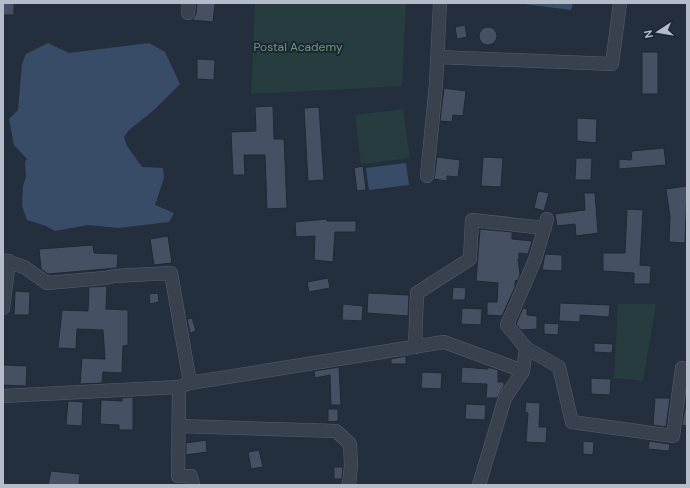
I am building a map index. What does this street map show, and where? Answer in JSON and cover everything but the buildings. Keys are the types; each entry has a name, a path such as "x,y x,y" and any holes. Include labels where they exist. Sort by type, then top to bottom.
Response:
{"street":[{"path":"427,176 438,57 440,3"},
{"path":"438,57 612,64 620,3"},
{"path":"414,347 417,293 470,259 472,220 546,223 535,260 507,325 526,348 559,367 572,422 647,434 673,436 682,368 687,369"},
{"path":"3,308 6,260 24,267 47,283 114,276 172,273 185,385 179,426 178,476 191,476 193,485"},
{"path":"3,396 185,385 444,342 523,372"},
{"path":"479,485 505,398 523,372 526,348"},
{"path":"179,426 336,431 350,444 351,465 349,485"}],"green space":[{"name":"Postal Academy","path":"255,3 406,3 402,86 251,94"},
{"path":"403,109 410,158 361,164 355,115"},
{"path":"618,304 656,304 643,381 614,378"}],"water":[{"path":"481,3 573,3 571,10 524,4"},
{"path":"48,43 69,53 149,43 165,52 180,84 154,110 129,130 124,137 127,146 142,167 163,168 164,178 155,205 174,213 169,222 118,228 88,225 55,231 46,226 27,220 22,206 23,186 26,177 25,162 27,159 14,145 9,119 18,110 22,64 26,54"},
{"path":"406,163 409,185 369,190 366,168"}]}
